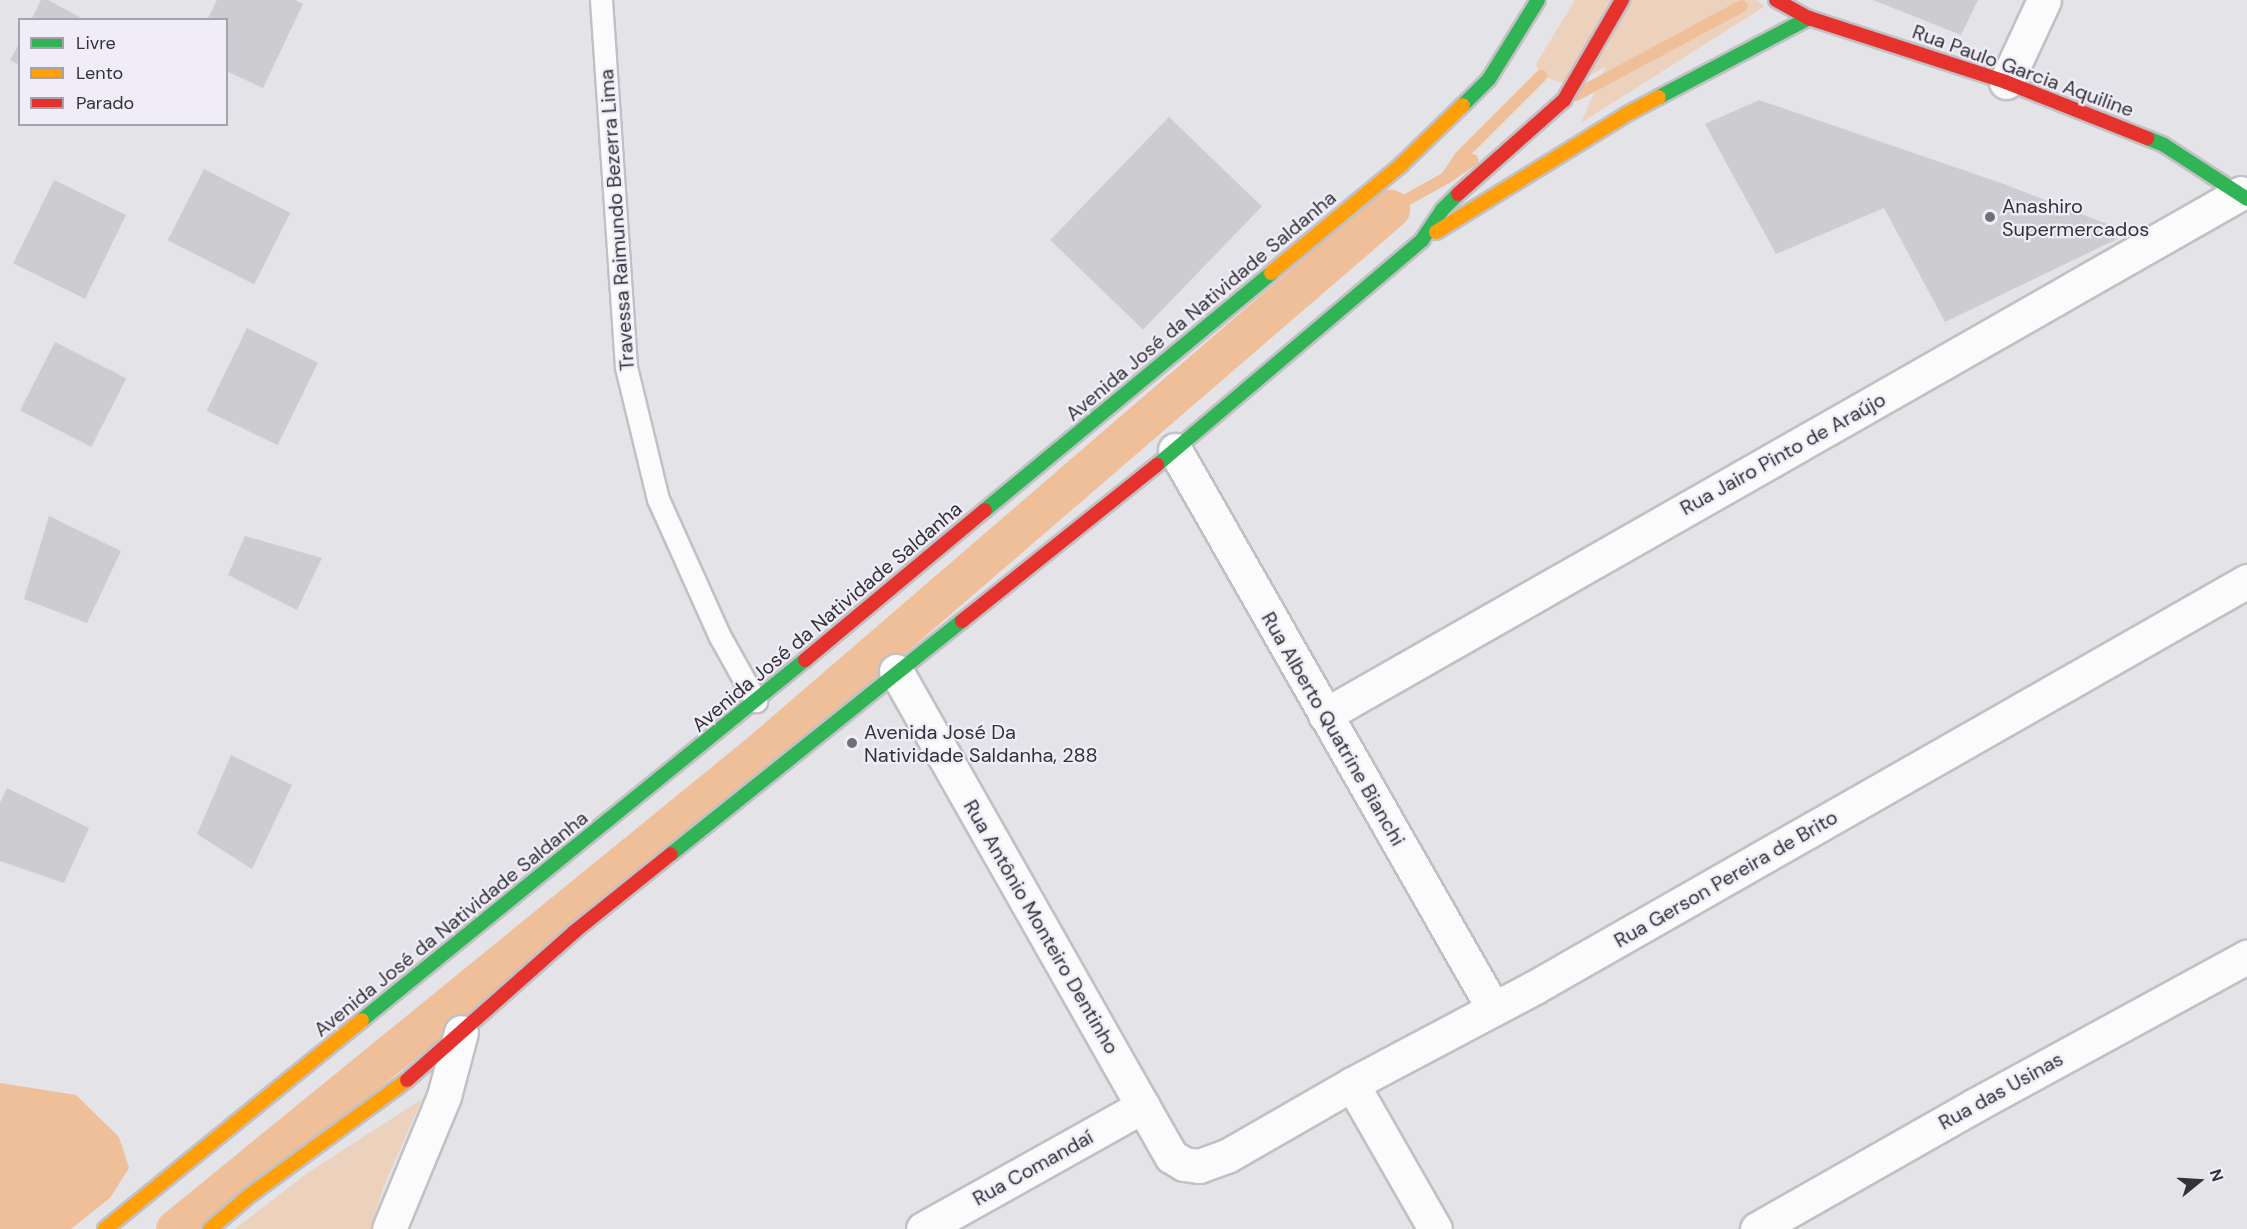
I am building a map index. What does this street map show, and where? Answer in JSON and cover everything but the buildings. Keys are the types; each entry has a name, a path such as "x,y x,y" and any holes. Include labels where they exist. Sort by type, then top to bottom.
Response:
{"street":[{"name":"Avenida José da Natividade Saldanha","path":"105,1229 756,701 1401,165 1489,79 1513,44 1538,0"},
{"path":"1422,240 1442,210 1479,173 1564,100 1622,0"},
{"name":"Rua Paulo Garcia Aquiline","path":"1776,0 1809,18 2006,82 2164,145 2244,196"},
{"path":"2006,82 2044,0"},
{"path":"210,1229 250,1195 406,1081 574,932 896,671 1174,450 1422,240 1471,213 1530,172 1627,114 1809,18"},
{"name":"Rua Jairo Pinto de Araújo","path":"1325,715 2244,196"},
{"name":"Rua Alberto Quatrine Bianchi","path":"1174,450 1493,1008"},
{"name":"Rua Gerson Pereira de Brito","path":"1199,1166 1227,1156 1352,1084 1617,940 2247,581"},
{"name":"Rua Antônio Monteiro Dentinho","path":"896,671 1171,1156 1184,1164 1199,1166"},
{"name":"Rua das Usinas","path":"1758,1229 1975,1105 2247,957"},
{"path":"389,1229 444,1096 461,1032"},
{"path":"1352,1084 1435,1229"},
{"name":"Rua Comandaí","path":"923,1229 1143,1106"}],"lane":[{"name":"Travessa Raimundo Bezerra Lima","path":"601,0 626,367 658,499 719,635 756,701"}],"shaded area":[{"path":"1575,0 1755,0 1765,6 1581,123 1606,66 1572,86 1541,76 1536,64"},
{"path":"0,1083 76,1095 119,1137 129,1168 110,1198 71,1229 0,1229"},
{"path":"422,1099 383,1188 371,1229 235,1229 306,1174"}],"waterway":[{"path":"1576,95 1742,6"},
{"path":"1390,209 1446,178 1460,157 1541,76"},
{"path":"1446,178 1473,160"},
{"path":"175,1229 760,752 1390,209"}],"traffic: fast":[{"path":"1463,105 1489,79 1538,0"},
{"path":"1659,97 1809,18"},
{"path":"2147,138 2164,145 2247,199"},
{"path":"1157,465 1422,240 1442,210 1458,194"},
{"path":"985,510 1271,273"},
{"path":"671,854 962,621"},
{"path":"362,1020 805,660"}],"traffic: slow":[{"path":"1436,232 1627,114 1659,97"},
{"path":"1271,273 1401,165 1463,105"},
{"path":"105,1229 362,1020"},
{"path":"210,1229 250,1195 407,1080"}],"traffic: jam":[{"path":"1458,194 1564,100 1622,0"},
{"path":"1776,0 1809,18 2006,82 2147,138"},
{"path":"962,621 1157,465"},
{"path":"805,660 985,510"},
{"path":"407,1080 574,932 671,854"}],"place":[{"name":"Anashiro Supermercados","path":"1990,217"},
{"name":"Avenida José Da Natividade Saldanha, 288","path":"852,743"}]}
